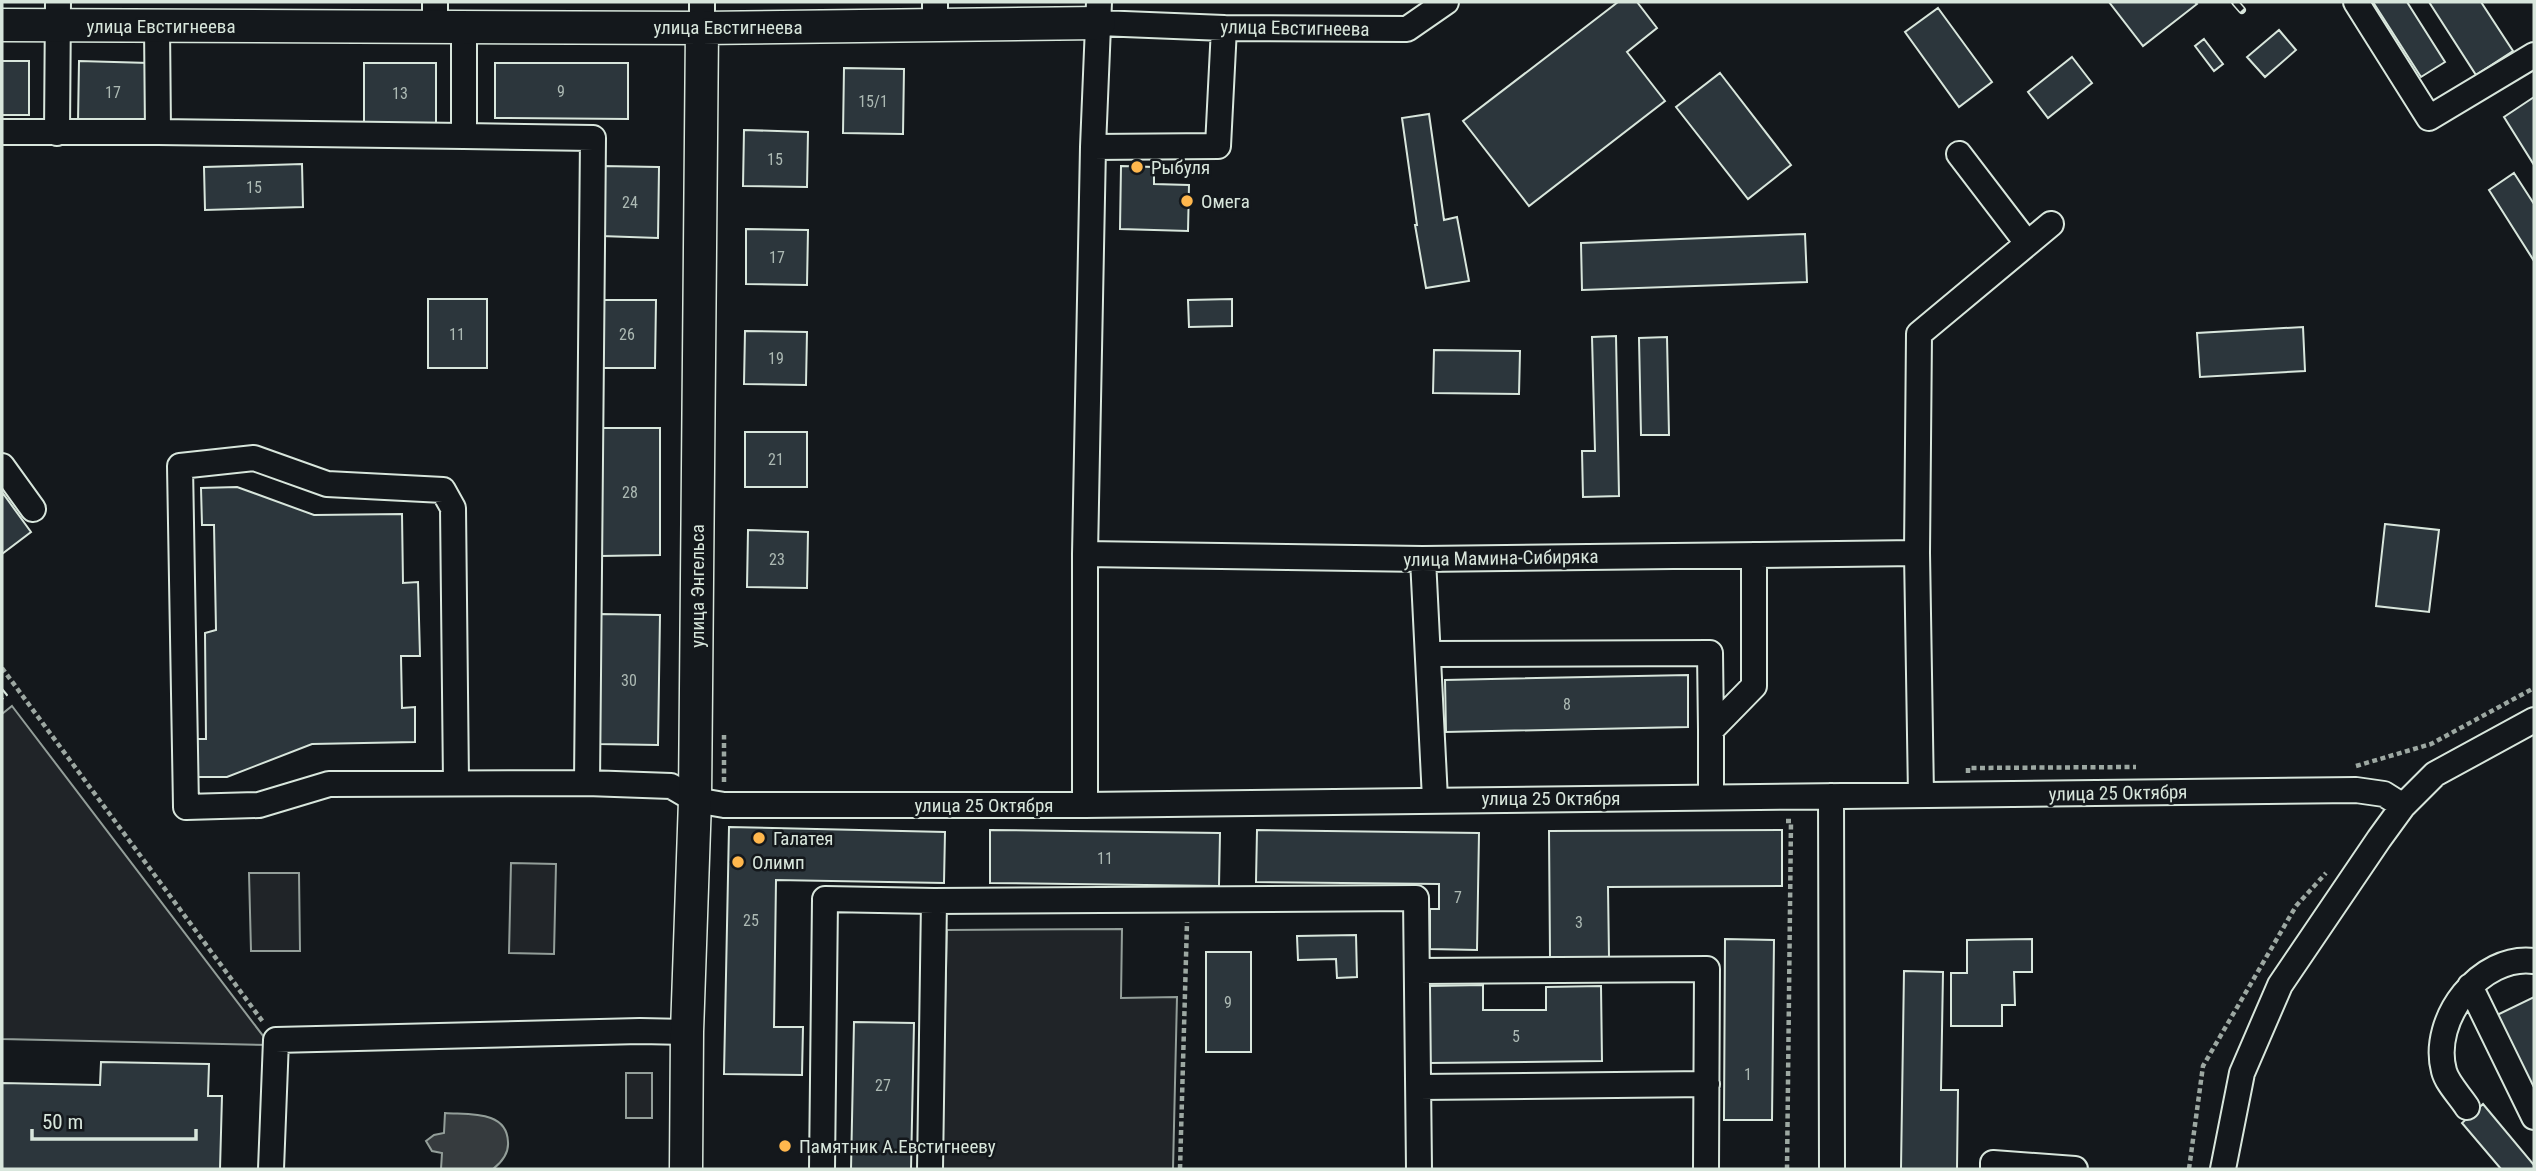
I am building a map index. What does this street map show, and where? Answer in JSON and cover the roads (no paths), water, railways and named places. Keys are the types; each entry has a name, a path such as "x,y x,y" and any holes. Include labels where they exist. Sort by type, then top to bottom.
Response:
{"main road":[{"name":"улица Евстигнеева","path":"2,25 58,14 157,26 702,15 1099,13"},
{"name":"улица Энгельса","path":"686,1169 687,1032 695,800 702,15"}],"street":[{"name":"улица Евстигнеева","path":"1099,13 1224,28 1407,29 1446,2"},
{"path":"2356,2 2429,118 2534,55"},
{"path":"1085,804 1084,554 1093,147 1099,13"},
{"path":"57,132 58,14"},
{"path":"445,19 464,136"},
{"path":"157,26 158,132"},
{"path":"1093,147 1219,146 1224,28"},
{"path":"2,132 593,138 587,783"},
{"path":"1959,154 2027,243"},
{"path":"1921,795 1917,552 1919,334 2051,224"},
{"name":"улица 25 Октября","path":"456,783 453,508 443,490 327,484 254,458 180,466 186,807 259,804 329,785 456,783 671,786 695,800 724,805 1085,804 2356,790 2384,794 2403,806"},
{"path":"2,466 33,509"},
{"name":"улица Мамина-Сибиряка","path":"1084,554 1423,559 1917,552"},
{"path":"1711,730 1754,686 1754,555"},
{"path":"1423,559 1435,799"},
{"path":"1428,654 1710,653 1711,797"},
{"path":"2223,1169 2242,1073 2280,985 2403,806 2435,774 2534,720"},
{"path":"1831,796 1832,1169"},
{"path":"822,1169 825,899 934,901 1416,898 1419,1169"},
{"path":"930,1169 934,901"},
{"path":"2467,1107 2444,1072 2443,1041 2453,1010 2470,986 2494,970 2519,960 2534,961"},
{"path":"1418,971 1707,969 1706,1169"},
{"path":"2470,986 2534,1117"},
{"path":"271,1169 276,1040 687,1032"},
{"path":"1419,1087 1707,1084"},
{"path":"1993,1169 1993,1163 2075,1169"}],"railway":[{"path":"2235,2 2242,10"}],"place":[{"name":"Рыбуля","path":"1137,167"},
{"name":"Омега","path":"1187,201"},
{"name":"Галатея","path":"759,838"},
{"name":"Олимп","path":"738,862"},
{"name":"Памятник А.Евстигнееву","path":"785,1146"}]}
